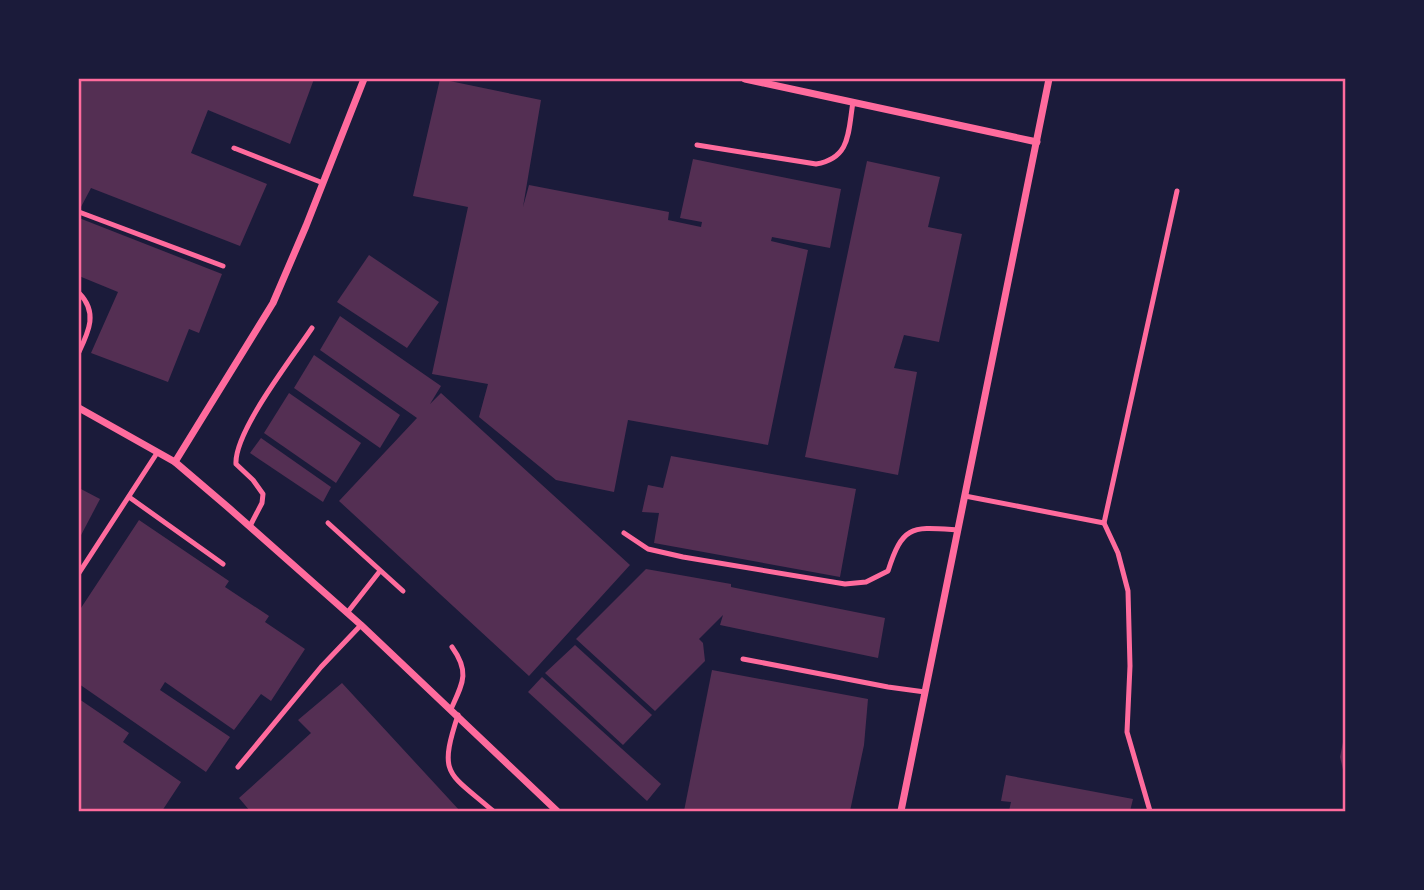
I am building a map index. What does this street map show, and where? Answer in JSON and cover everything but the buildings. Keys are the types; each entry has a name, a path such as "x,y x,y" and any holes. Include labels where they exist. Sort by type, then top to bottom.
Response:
{"street":[{"path":"175,463 273,303 364,79"},
{"path":"745,79 774,82 1037,142"},
{"path":"901,811 1049,79"},
{"path":"79,408 175,463 250,526 458,715 553,810"}],"lane":[{"path":"697,145 816,164 831,161 843,151 853,102"},
{"path":"234,148 323,183"},
{"path":"1150,811 1127,732 1130,666 1128,591 1118,553 1104,523 1177,191"},
{"path":"79,212 223,266"},
{"path":"79,293 91,309 91,321 79,352"},
{"path":"250,526 262,503 263,494 236,464 239,444 249,424 312,328"},
{"path":"79,573 157,453"},
{"path":"965,496 1104,523"},
{"path":"129,497 223,564"},
{"path":"328,523 403,591"},
{"path":"624,533 648,549 845,584 866,582 888,571 896,545 920,528 958,530"},
{"path":"347,613 380,571"},
{"path":"238,767 321,667 361,625"},
{"path":"451,709 463,683 464,668 452,647"},
{"path":"743,659 925,692"},
{"path":"458,715 447,748 447,767 456,780 493,811"}]}
